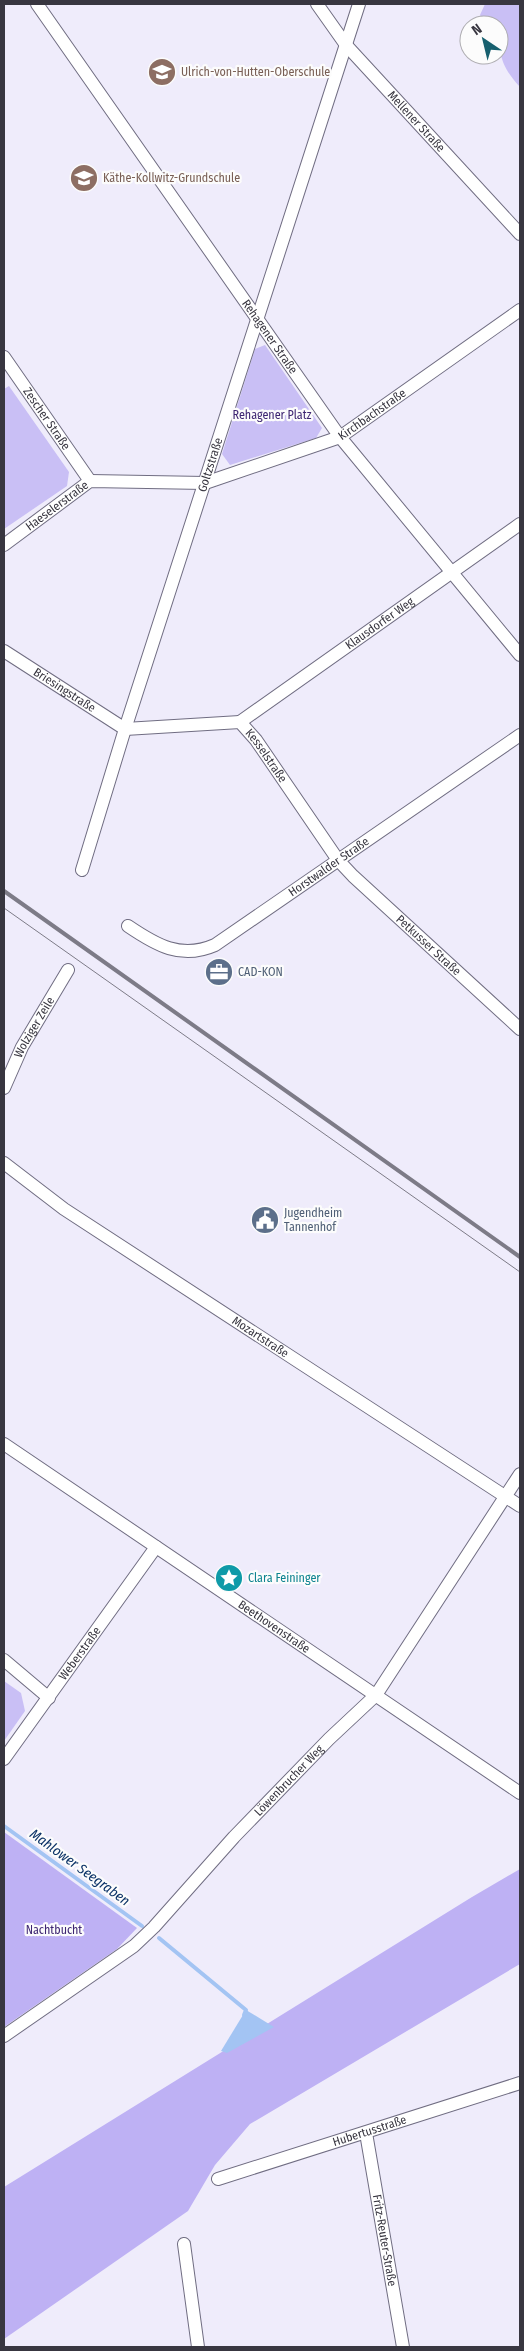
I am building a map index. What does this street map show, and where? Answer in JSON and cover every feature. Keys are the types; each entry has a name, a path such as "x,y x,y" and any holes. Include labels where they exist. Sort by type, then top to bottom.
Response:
{"street":[{"name":"Rehagener Straße","path":"37,4 340,437 520,655"},
{"name":"Mellener Straße","path":"317,4 346,45 520,234"},
{"name":"Goltzstraße","path":"82,870 125,729 359,4"},
{"name":"Kirchbachstraße","path":"205,483 340,437 520,310"},
{"name":"Zescher Straße","path":"4,357 90,481"},
{"name":"Haeselerstraße","path":"4,545 90,481 205,483"},
{"name":"Klausdorfer Weg","path":"240,722 520,524"},
{"name":"Briesingstraße","path":"4,651 125,729"},
{"name":"Kesselstraße","path":"125,729 240,722 269,757 338,860"},
{"name":"Horstwalder Straße","path":"128,926 155,944 175,951 207,949 229,937 520,735"},
{"name":"Petkusser Straße","path":"338,860 352,876 520,1030"},
{"name":"Wolziger Zeile","path":"4,1088 22,1047 68,970"},
{"name":"Mozartstraße","path":"4,1163 64,1209 520,1506"},
{"name":"Beethovenstraße","path":"4,1444 520,1793"},
{"name":"Löwenbrucher Weg","path":"4,2036 134,1946 154,1927 234,1837 329,1739 376,1695 520,1474"},
{"name":"Weberstraße","path":"4,1759 156,1547"},
{"path":"4,1660 49,1698"},
{"name":"Hubertusstraße","path":"218,2179 520,2083"},
{"name":"Fritz-Reuter-Straße","path":"366,2133 403,2347"},
{"path":"184,2244 198,2347"}],"green space":[{"path":"485,4 520,4 520,87 505,65 509,65 509,15 480,15"},
{"name":"Rehagener Platz","path":"265,345 322,428 316,438 230,465 222,454 255,349"},
{"path":"9,386 69,472 67,486 4,529 4,389"},
{"path":"4,1681 21,1693 25,1711 4,1741"},
{"name":"Nachtbucht","path":"4,1832 137,1928 117,1949 4,2027"},
{"path":"520,1869 520,1964 250,2124 215,2165 188,2211 4,2339 4,2187"}],"water":[{"path":"246,2010 274,2027 227,2053 221,2051"}],"waterway":[{"name":"Mahlower Seegraben","path":"4,1826 142,1926"},
{"name":"Mahlower Seegraben","path":"159,1938 246,2010 244,2015"}],"tram line":[{"path":"4,908 520,1272"}],"railway":[{"path":"4,891 520,1257"}],"place":[{"name":"Ulrich-von-Hutten-Oberschule","path":"162,72"},
{"name":"Käthe-Kollwitz-Grundschule","path":"84,178"},
{"name":"CAD-KON","path":"219,972"},
{"name":"Jugendheim Tannenhof","path":"265,1220"},
{"name":"Clara Feininger","path":"229,1578"}]}
